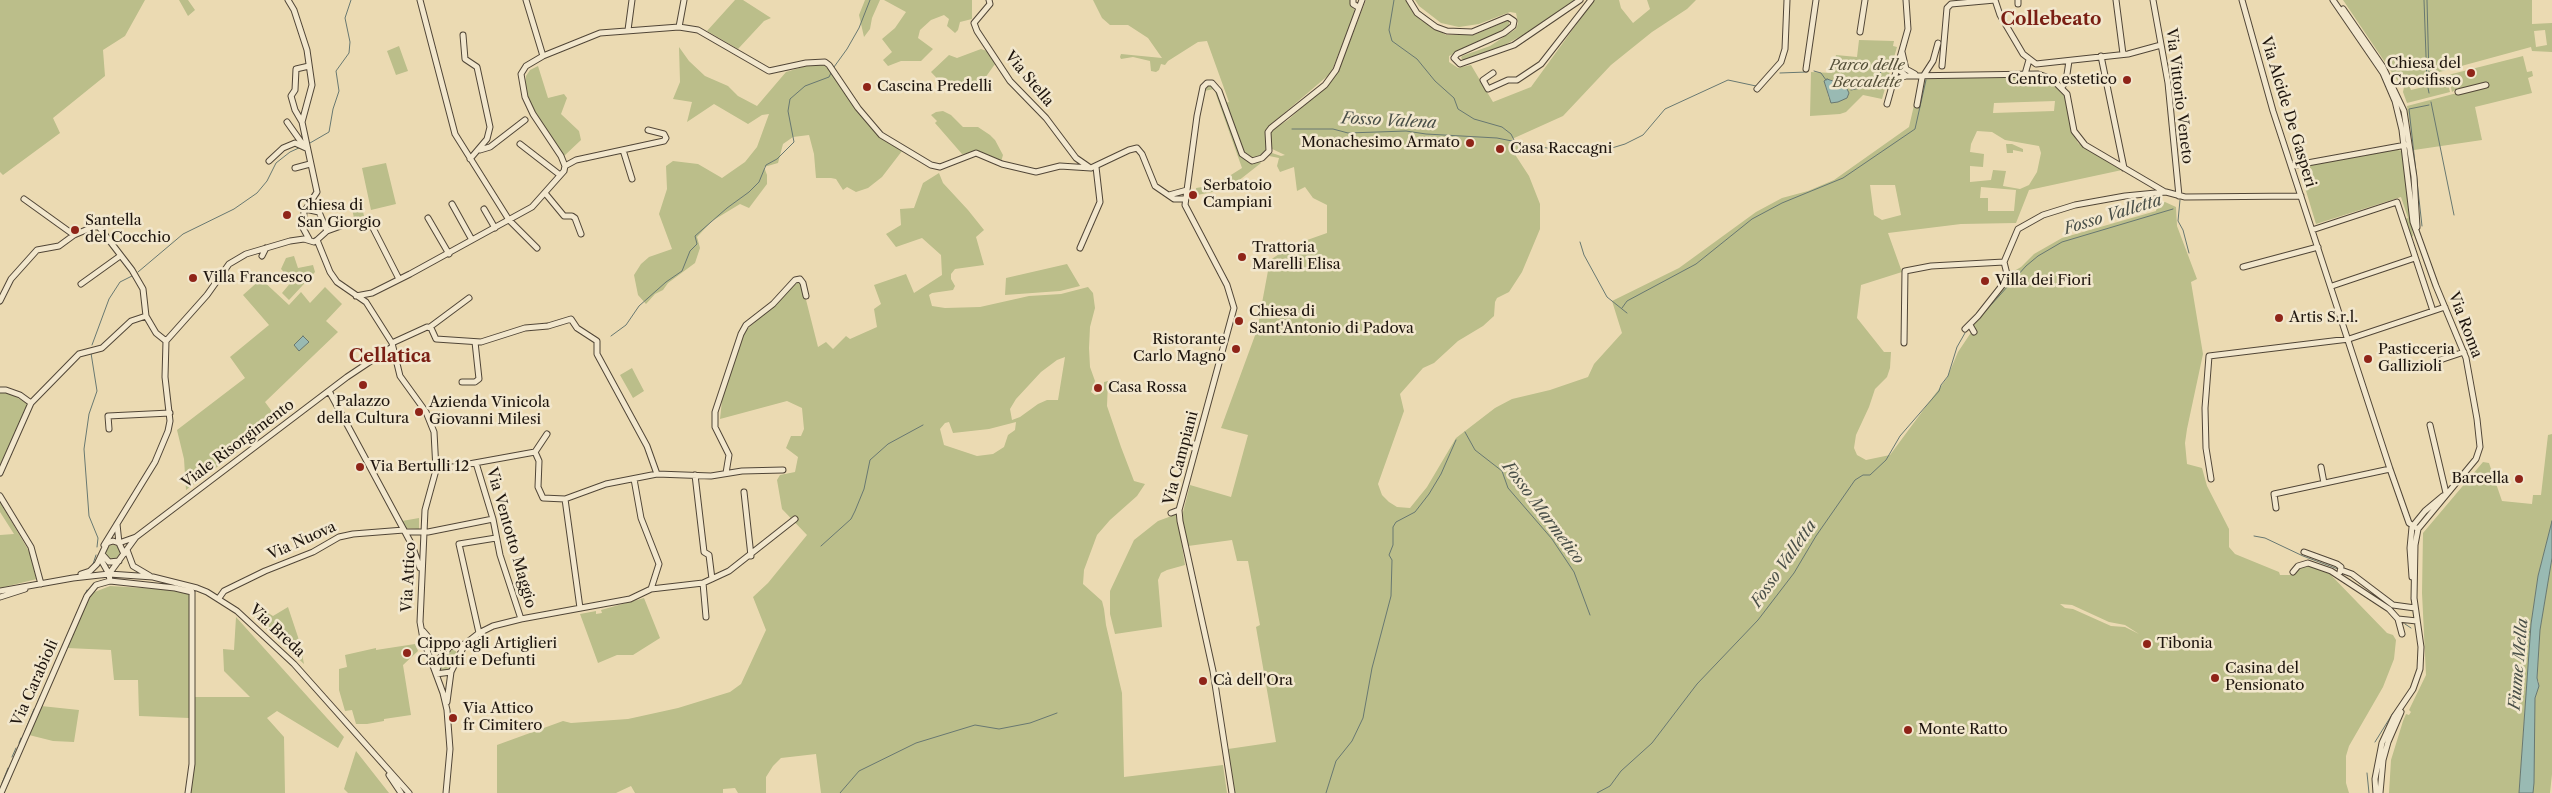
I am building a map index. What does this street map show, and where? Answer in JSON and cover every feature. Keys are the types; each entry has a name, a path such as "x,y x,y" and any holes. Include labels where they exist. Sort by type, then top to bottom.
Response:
{"street":[{"path":"288,0 299,23 312,85 302,122"},
{"path":"420,0 455,134 509,220 537,248"},
{"path":"526,0 543,56"},
{"path":"628,30 632,0"},
{"path":"680,27 684,0"},
{"name":"Via Stella","path":"989,0 990,4 974,23 977,31 1010,81 1046,118 1076,158 1093,167"},
{"path":"1353,0 1353,4 1358,7"},
{"path":"565,166 561,156 533,114 522,85 521,74 526,66 543,56 600,33 680,27 698,30 769,71 806,63 825,62 829,65 858,108 881,135 931,165 940,168 976,154 1002,164 1036,172 1060,166 1093,167 1137,148 1142,154 1155,186 1162,193 1174,199 1185,199 1189,191 1196,116 1205,84 1212,83 1218,88 1242,154 1249,160 1258,160 1269,152 1268,132 1270,128 1325,84 1336,70 1362,0"},
{"path":"1409,0 1417,13 1436,27 1447,31 1472,32 1510,18 1514,21 1513,26 1489,40 1457,54 1455,60 1460,64 1465,64 1514,45 1580,0"},
{"path":"1493,73 1483,80 1488,89 1508,80 1517,80 1541,64 1591,0"},
{"path":"1757,89 1781,62 1785,49 1787,0"},
{"path":"1806,69 1816,0"},
{"path":"1860,32 1865,0"},
{"path":"1887,104 1891,85 1897,70 1897,62 1902,52 1908,29 1906,0"},
{"path":"1942,66 1947,8 1951,4 1995,0 2000,15 2029,60 2036,64 2123,54 2161,45"},
{"path":"2116,0 2123,54"},
{"name":"Via Vittorio Veneto","path":"2153,0 2173,122 2179,196"},
{"name":"Via Alcide De Gasperi","path":"2242,0 2273,111 2332,286 2390,469 2412,527"},
{"name":"Via Roma","path":"2333,0 2383,73 2399,111 2407,145"},
{"name":"Via Roma","path":"2337,0 2383,67 2394,88 2406,119 2413,222 2444,307 2464,352 2477,419 2480,447 2476,459 2418,529"},
{"path":"463,35 464,59 477,67 490,127 480,150"},
{"path":"1917,105 1921,76 1933,61 1938,44"},
{"path":"1902,52 1906,69"},
{"path":"2102,56 2124,168"},
{"path":"2025,74 2029,60"},
{"path":"2062,87 2066,81 2069,61"},
{"path":"309,66 296,69 296,90 292,96 295,110 302,122 317,192 305,209 303,228 313,241 337,282 366,302 393,344"},
{"path":"1897,70 1906,69 1921,76"},
{"path":"1897,70 1906,76"},
{"path":"1891,85 1896,80 1906,76 2038,74 2052,79 2062,87 2070,104 2072,123 2078,138 2085,145 2166,192 2179,196 2301,196"},
{"path":"2458,92 2486,85"},
{"path":"470,158 480,150 490,147 525,120"},
{"path":"287,122 306,147"},
{"path":"356,296 372,293 449,254 532,207 560,175 565,166 576,160 664,141 666,138 664,134 648,130"},
{"path":"269,161 283,148 297,143 306,147"},
{"path":"520,144 560,175"},
{"path":"2291,166 2407,145"},
{"path":"623,150 632,179"},
{"path":"295,168 310,164"},
{"path":"1080,248 1100,202 1093,167"},
{"path":"1169,195 1189,191"},
{"path":"2020,227 2044,215 2076,205 2125,196 2166,192"},
{"path":"545,193 564,216 575,218 581,234"},
{"path":"24,199 74,235"},
{"name":"Via Campiani","path":"1185,199 1185,204 1200,237 1227,285 1234,308 1179,510 1182,531 1214,671 1232,793"},
{"path":"2312,230 2398,202 2433,312"},
{"path":"452,204 472,240"},
{"path":"305,209 319,212 326,233"},
{"path":"484,209 495,228"},
{"path":"428,218 449,254"},
{"path":"1974,332 1968,327 2008,278 2004,262 2020,227 2019,220"},
{"path":"73,578 90,571 100,558 104,545 160,453 168,431 170,413 166,376 166,341 208,295 222,271 246,254 296,239 313,241 352,222"},
{"path":"0,300 11,279 37,250 59,246 74,235 93,227 99,227 142,289 146,316 156,333 166,341"},
{"path":"373,228 399,279"},
{"path":"2243,267 2318,247"},
{"path":"262,256 266,248"},
{"path":"81,284 120,256"},
{"path":"2332,286 2415,258"},
{"path":"1904,343 1905,271 1931,266 2004,262"},
{"path":"726,473 729,455 715,427 715,412 741,334 746,325 773,304 795,280 800,279 803,282 806,296"},
{"path":"366,302 372,293"},
{"name":"Viale Risorgimento","path":"104,545 113,541 119,543 136,537 379,354 393,344 430,327 469,297"},
{"path":"2210,479 2206,448 2205,408 2209,356 2349,339 2444,307"},
{"path":"0,473 30,403 79,354 102,348 131,321 146,316"},
{"path":"430,327 436,339 475,342 487,341 519,329 548,326 570,318 577,328 597,341 597,354 647,446 657,474"},
{"path":"462,382 475,382 479,379 475,342"},
{"name":"Via Attico","path":"393,344 400,376 426,412 431,423 436,470 427,497 421,571 420,628 447,710 450,749 445,791"},
{"path":"2440,360 2464,352"},
{"path":"0,390 20,395 30,403"},
{"path":"328,391 414,548 421,571"},
{"path":"109,429 108,416 170,413"},
{"path":"2430,425 2446,493"},
{"path":"547,434 537,445 535,452 539,460 539,493 543,498 565,499 606,484 657,474 711,476 726,473 783,470"},
{"path":"436,470 535,452"},
{"name":"Via Ventotto Maggio","path":"476,463 493,519 496,538 521,619"},
{"path":"2321,467 2324,483"},
{"path":"2276,508 2274,494 2390,469"},
{"path":"695,475 704,552 709,555 712,579"},
{"path":"634,479 641,518 659,564 651,589"},
{"name":"Via Roma","path":"2412,527 2425,511 2457,484"},
{"path":"744,492 751,556"},
{"path":"0,496 31,547 42,584"},
{"path":"565,499 580,608"},
{"path":"1171,513 1179,510"},
{"name":"Via Nuova","path":"219,598 224,591 265,571 313,552 339,537 353,534 404,531 428,532 493,519"},
{"path":"420,628 435,645 449,648 465,644 493,626 630,599 651,589 703,583 729,571 751,556 795,519"},
{"path":"102,551 106,561 112,563 121,559 124,549 119,543 117,523"},
{"path":"2380,793 2383,760 2388,742 2413,689 2420,669 2421,647 2414,599 2410,548 2412,527 2418,529 2414,599"},
{"name":"Viale Risorgimento","path":"109,574 136,537"},
{"path":"480,633 459,544 496,538"},
{"path":"414,548 423,548"},
{"path":"127,550 133,566 153,577"},
{"path":"2304,552 2337,564 2341,567 2340,573"},
{"path":"100,558 109,574 110,582 175,588 192,592 192,764 188,793"},
{"path":"2294,572 2298,566 2308,563 2357,577 2393,605 2415,608"},
{"path":"2340,573 2401,619 2417,621"},
{"name":"Via Breda","path":"30,587 73,578 109,574 153,577 198,588 219,598 237,611 294,664 388,772 409,793"},
{"name":"Via Carabioli","path":"1,793 87,596 96,586 110,582"},
{"path":"703,583 706,617"},
{"path":"0,591 30,587"},
{"path":"0,597 30,587"},
{"path":"2401,619 2402,634"},
{"path":"447,710 450,672 465,644"},
{"path":"449,648 441,656 436,674 450,672"},
{"path":"2376,793 2375,779 2382,743 2394,717 2406,702"},
{"name":"Via Breda","path":"388,772 401,793"}],"green space":[{"path":"0,0 145,0 125,36 103,50 105,76 53,118 60,133 3,175 0,172"},
{"path":"179,0 188,0 195,10 188,16"},
{"path":"735,0 743,0 771,18 764,21 738,49 707,31"},
{"path":"865,0 880,0 872,18 870,29 864,37 859,15"},
{"path":"884,0 972,0 972,19 960,22 955,33 947,26 949,19 944,15 931,20 920,30 918,38 933,49 921,61 901,61 888,66 883,60 892,52 882,39 895,28 906,12"},
{"path":"1093,0 1350,0 1355,11 1331,73 1269,126 1266,133 1266,151 1255,159 1247,157 1240,146 1225,103 1229,102 1207,41 1198,42 1168,61 1165,65 1161,64 1156,72 1151,71 1150,61 1133,57 1121,59 1120,57 1121,54 1162,58 1148,38 1128,25 1110,25 1102,18"},
{"path":"1366,0 1406,0 1412,11 1421,20 1446,35 1474,35 1509,20 1509,26 1494,35 1449,56 1449,62 1458,68 1471,65 1493,102 1531,87 1594,0 1619,0 1621,8 1633,23 1650,9 1647,0 1696,0 1687,9 1652,32 1611,65 1563,116 1512,139 1522,143 1523,146 1516,151 1516,156 1529,176 1540,204 1540,229 1522,272 1509,292 1497,298 1494,316 1483,326 1458,341 1434,363 1423,368 1400,394 1404,411 1378,484 1382,495 1389,502 1397,507 1410,508 1427,487 1456,438 1495,408 1512,399 1550,390 1588,377 1594,364 1622,333 1612,301 1679,268 1756,212 1782,198 1808,191 1834,180 1909,127 1920,79 2037,76 2048,79 2065,96 2071,127 2078,143 2122,170 2029,190 2016,223 1961,224 1888,233 1902,272 1861,285 1857,318 1884,352 1891,352 1890,368 1887,377 1875,389 1856,435 1854,448 1857,455 1866,460 1890,455 1947,378 1958,352 1972,331 1972,324 2006,285 2010,279 2009,274 2021,267 2034,254 2062,238 2156,211 2157,203 2165,202 2176,207 2177,226 2197,279 2191,282 2203,354 2187,429 2185,443 2187,464 2202,468 2207,486 2229,529 2229,547 2235,554 2279,572 2280,575 2290,575 2305,565 2327,571 2396,640 2394,659 2383,687 2349,746 2346,756 2346,783 2349,793 1235,793 1228,749 1276,742 1256,627 1260,625 1248,561 1237,561 1232,540 1188,546 1182,520 1183,512 1190,485 1231,497 1248,435 1221,428 1257,330 1270,260 1293,245 1327,233 1327,205 1313,198 1305,187 1297,191 1294,167 1280,172 1277,166 1279,158 1269,156 1272,153 1281,156 1285,155 1270,148 1269,138 1272,130 1288,120 1327,85 1338,72","holes":["2055,101 2054,111 1993,113 1994,103","1977,131 1992,132 2005,140 2039,146 2041,153 2037,172 2029,185 2020,189 2003,186 2006,171 1993,170 1991,180 1970,182 1970,166 1983,167 1984,154 1970,152 1971,144","1870,185 1895,185 1901,215 1882,220 1874,215","1981,187 2016,190 2014,211 1988,211 1988,198 1980,198","2060,604 2072,605 2109,622 2125,625 2139,634 2125,627 2111,626 2073,609 2065,608"]},
{"path":"1415,0 1576,0 1550,20 1501,47 1464,61 1461,58 1462,56 1490,46 1516,29 1518,23 1516,13 1510,12 1479,24 1459,27 1441,23 1419,6"},
{"path":"2343,0 2532,0 2532,24 2552,23 2552,52 2532,51 2531,47 2399,83","holes":["2545,30 2547,45 2536,47 2534,31"]},
{"name":"Parco delle Beccalette","path":"1859,40 1894,41 1893,46 1897,47 1882,99 1863,95 1846,112 1810,116 1811,72 1832,73 1836,55 1857,57","holes":["1828,79 1842,83 1829,99 1824,81"]},
{"path":"399,46 408,71 396,75 387,51"},
{"path":"679,47 689,61 705,76 728,86 738,96 757,106 786,72 813,64 823,65 831,71 872,128 902,151 882,177 868,188 856,192 847,187 843,190 836,179 816,178 814,154 809,135 793,137 783,144 778,163 764,167 767,175 767,184 749,208 740,204 712,221 697,237 700,248 695,263 668,283 663,290 655,294 646,304 638,295 634,275 641,264 649,257 672,249 659,214 667,189 666,166 673,161 698,164 722,178 745,162 757,147 769,114 762,115 748,124 714,104 687,122 692,102 673,99 680,82"},
{"path":"981,49 987,51 995,64 980,85 969,91 960,81 948,90 931,72 949,55 957,58"},
{"path":"2523,56 2527,72 2532,71 2533,76 2528,78 2532,93 2475,107 2482,140 2414,150 2407,106 2457,93 2459,95 2458,88 2452,92 2448,75"},
{"path":"538,66 548,98 564,94 567,98 561,114 579,131 581,140 563,157 529,101 525,87 526,76 530,70"},
{"path":"2444,76 2446,76 2450,92 2407,103 2403,92 2404,87 2409,85 2411,90 2423,87 2422,83 2430,81 2431,85 2445,81"},
{"path":"1208,85 1213,85 1218,93 1238,151 1251,164 1260,161 1261,163 1228,189 1197,195 1196,188 1215,185 1242,168 1214,89 1204,91"},
{"path":"943,111 951,115 963,127 978,127 990,135 1003,155 1001,162 981,152 962,154 935,123 937,121 931,115"},
{"path":"2006,144 2012,144 2023,149 2023,152 2013,150 2013,153 2007,153"},
{"path":"2394,149 2402,151 2413,236 2411,237 2405,219 2408,218 2401,197 2316,224 2300,171 2304,166"},
{"path":"386,163 396,204 371,210 362,168"},
{"path":"939,173 943,183 984,230 976,237 984,265 955,269 951,274 951,279 955,286 953,290 929,295 932,306 945,308 980,307 1029,296 1061,294 1088,287 1093,293 1095,308 1090,327 1089,348 1090,367 1095,381 1091,392 1095,395 1100,394 1104,390 1104,382 1108,381 1107,406 1121,447 1134,481 1145,484 1137,496 1110,520 1097,535 1084,570 1083,584 1102,601 1122,693 1124,777 1223,765 1227,793 821,793 816,754 781,758 766,777 766,793 738,793 735,788 723,789 723,793 635,793 631,786 616,793 497,793 497,745 563,721 571,723 628,719 678,708 730,692 741,684 766,630 753,597 768,583 807,535 782,509 777,480 780,475 795,472 798,457 786,448 791,436 801,436 804,429 802,408 787,401 720,419 723,391 731,362 738,350 741,335 799,281 802,284 818,347 826,342 833,349 846,336 850,339 877,327 874,309 881,304 874,285 906,274 914,293 942,275 941,255 922,238 896,247 886,234 901,225 900,209 914,208 923,183","holes":["1065,357 1058,400 1047,400 1012,420 1010,409 1016,399 1041,372 1057,360","949,422 953,433 989,429 1016,422 1015,430 1008,435 1004,447 993,454 977,456 944,445 940,429 945,423"]},
{"path":"360,198 364,216 354,218 350,200"},
{"path":"294,256 298,268 313,265 315,272 289,300 282,293 292,281 281,269 286,258"},
{"path":"1067,264 1080,286 1060,291 1005,295 1006,278"},
{"path":"261,279 289,305 301,292 310,303 325,287 342,304 326,321 338,332 265,402 279,421 186,490 184,459 177,430 245,378 230,357 269,325 243,295"},
{"path":"632,368 644,391 633,398 620,375"},
{"path":"6,391 28,404 0,465 0,392"},
{"path":"2552,434 2552,521 2538,576 2531,624 2519,793 2389,793 2391,760 2403,721 2406,714 2409,715 2411,712 2409,710 2426,675 2422,593 2423,533 2483,462 2489,463 2502,501 2532,504 2533,495 2541,495 2548,435"},
{"path":"0,502 30,553 37,579 0,588 0,535 14,534 0,512"},
{"path":"1177,514 1185,565 1161,573 1158,580 1162,627 1115,634 1110,614 1110,591 1134,540 1158,521"},
{"path":"419,518 419,529 406,528 402,521"},
{"path":"110,545 116,545 120,552 116,559 110,559 106,555 106,549"},
{"path":"2552,558 2552,774 2550,793 2533,793 2535,698 2539,682 2537,679 2540,630"},
{"path":"110,586 177,590 190,594 189,718 139,716 138,680 114,680 111,650 67,648 92,593"},
{"path":"644,598 660,638 633,655 617,655 598,663 580,614 596,611 596,614 602,613 601,610"},
{"path":"288,607 300,643 304,664 254,617 265,611 273,616"},
{"path":"236,617 344,737 338,748 277,711 267,718 284,737 285,793 191,793 194,697 250,697 224,671 223,649 234,650"},
{"path":"415,644 418,651 403,665 411,715 367,724 356,724 352,710 345,711 339,690 339,669 347,667 345,655 376,648 376,650"},
{"path":"454,649 457,653 451,668 440,672 440,664 443,658 448,651"},
{"path":"41,706 79,710 74,742 53,741 29,735"},
{"path":"356,751 389,793 348,793 344,789"}],"water":[{"path":"1827,79 1845,85 1849,93 1847,98 1831,103 1824,81"},
{"path":"303,336 309,342 299,351 294,345"},
{"path":"2552,521 2552,558 2540,630 2537,678 2539,686 2535,698 2533,793 2519,793 2531,624 2538,576"}],"waterway":[{"path":"310,143 329,132 333,109 339,91 336,71 349,53 350,42 345,18 351,0"},
{"path":"834,67 859,28 870,0"},
{"name":"Fosso Valena","path":"1394,0 1389,30 1392,41 1417,59 1435,81 1454,98 1458,109 1474,119 1502,127 1511,134 1515,142"},
{"path":"2424,0 2427,83"},
{"path":"2427,0 2429,77"},
{"name":"Fosso Valena","path":"1814,71 1821,73 1826,80"},
{"name":"Fosso Valena","path":"1869,85 1882,71"},
{"name":"Fosso Valena","path":"1780,73 1807,72"},
{"path":"611,336 626,325 639,306 666,282 682,271 690,251 697,244 695,236 749,192 759,182 766,165 777,159 794,142 788,111 790,99 805,86 829,77 831,73"},
{"name":"Fosso Valena","path":"1292,129 1333,129 1348,133 1406,131 1497,138 1572,153 1602,151 1625,144 1643,135 1665,109 1728,80 1756,86"},
{"path":"1622,308 1627,301 1696,264 1752,219 1782,203 1843,178 1915,129 1926,80"},
{"name":"Fosso Valena","path":"1851,90 1865,87"},
{"path":"2428,88 2429,93"},
{"path":"2431,102 2454,215"},
{"path":"2422,226 2409,109 2429,105"},
{"path":"138,272 183,234 234,209 257,193 267,181 276,163 290,152 301,147"},
{"path":"2180,200 2178,221 2183,230 2189,253"},
{"name":"Fosso Valletta","path":"1973,325 2026,266 2038,256 2062,242 2173,209"},
{"path":"1580,242 1584,255 1607,297 1627,313"},
{"path":"92,345 109,299 120,282 132,276"},
{"name":"Fosso Valletta","path":"1597,793 1610,786 1621,771 1652,743 1697,684 1758,620 1794,573 1816,536 1855,480 1863,475 1870,475 1886,460 1900,436 1939,391 1948,376 1957,347 1965,333"},
{"path":"91,353 97,391 89,414 84,449 89,516 98,538 97,547"},
{"path":"821,546 851,519 864,489 870,460 888,444 923,425"},
{"name":"Fosso Marmetico","path":"1465,432 1475,450 1502,471 1508,488 1552,539 1574,572 1590,615"},
{"path":"1326,793 1336,761 1352,741 1363,718 1372,668 1391,596 1392,560 1389,555 1393,545 1393,527 1396,522 1415,512 1429,494 1441,474 1456,440"},
{"path":"2254,536 2265,538 2303,556 2338,569"},
{"path":"93,564 96,555"},
{"path":"73,622 87,590"},
{"path":"2392,608 2396,613"},
{"path":"2405,624 2411,628"},
{"name":"Fiume Mella","path":"2520,631 2530,632"},
{"path":"43,691 51,672"},
{"path":"37,704 40,696"},
{"path":"25,731 34,709"},
{"path":"840,793 859,771 916,743 975,725 999,729 1030,723 1057,713"},
{"path":"2375,742 2393,713"},
{"path":"19,743 21,738"},
{"path":"12,757 16,748"},
{"path":"2,783 8,768"},
{"path":"2367,773 2369,793"}],"place":[{"name":"Chiesa del Crocifisso","path":"2471,73"},
{"name":"Centro estetico","path":"2127,80"},
{"name":"Cascina Predelli","path":"867,87"},
{"name":"Monachesimo Armato","path":"1470,143"},
{"name":"Casa Raccagni","path":"1500,149"},
{"name":"Serbatoio Campiani","path":"1193,195"},
{"name":"Chiesa di San Giorgio","path":"287,215"},
{"name":"Santella del Cocchio","path":"75,230"},
{"name":"Trattoria Marelli Elisa","path":"1242,257"},
{"name":"Villa Francesco","path":"193,278"},
{"name":"Villa dei Fiori","path":"1985,281"},
{"name":"Artis S.r.l.","path":"2279,318"},
{"name":"Chiesa di Sant'Antonio di Padova","path":"1239,321"},
{"name":"Ristorante Carlo Magno","path":"1236,349"},
{"name":"Pasticceria Gallizioli","path":"2368,359"},
{"name":"Palazzo della Cultura","path":"363,385"},
{"name":"Casa Rossa","path":"1098,388"},
{"name":"Azienda Vinicola Giovanni Milesi","path":"419,412"},
{"name":"Via Bertulli 12","path":"360,467"},
{"name":"Barcella","path":"2519,479"},
{"name":"Tibonia","path":"2147,644"},
{"name":"Cippo agli Artiglieri Caduti e Defunti","path":"407,653"},
{"name":"Casina del Pensionato","path":"2215,678"},
{"name":"Cà dell'Ora","path":"1203,681"},
{"name":"Via Attico fr Cimitero","path":"453,718"},
{"name":"Monte Ratto","path":"1908,730"}],"district":[{"name":"Collebeato","path":"2051,20"},
{"name":"Cellatica","path":"390,357"}]}
